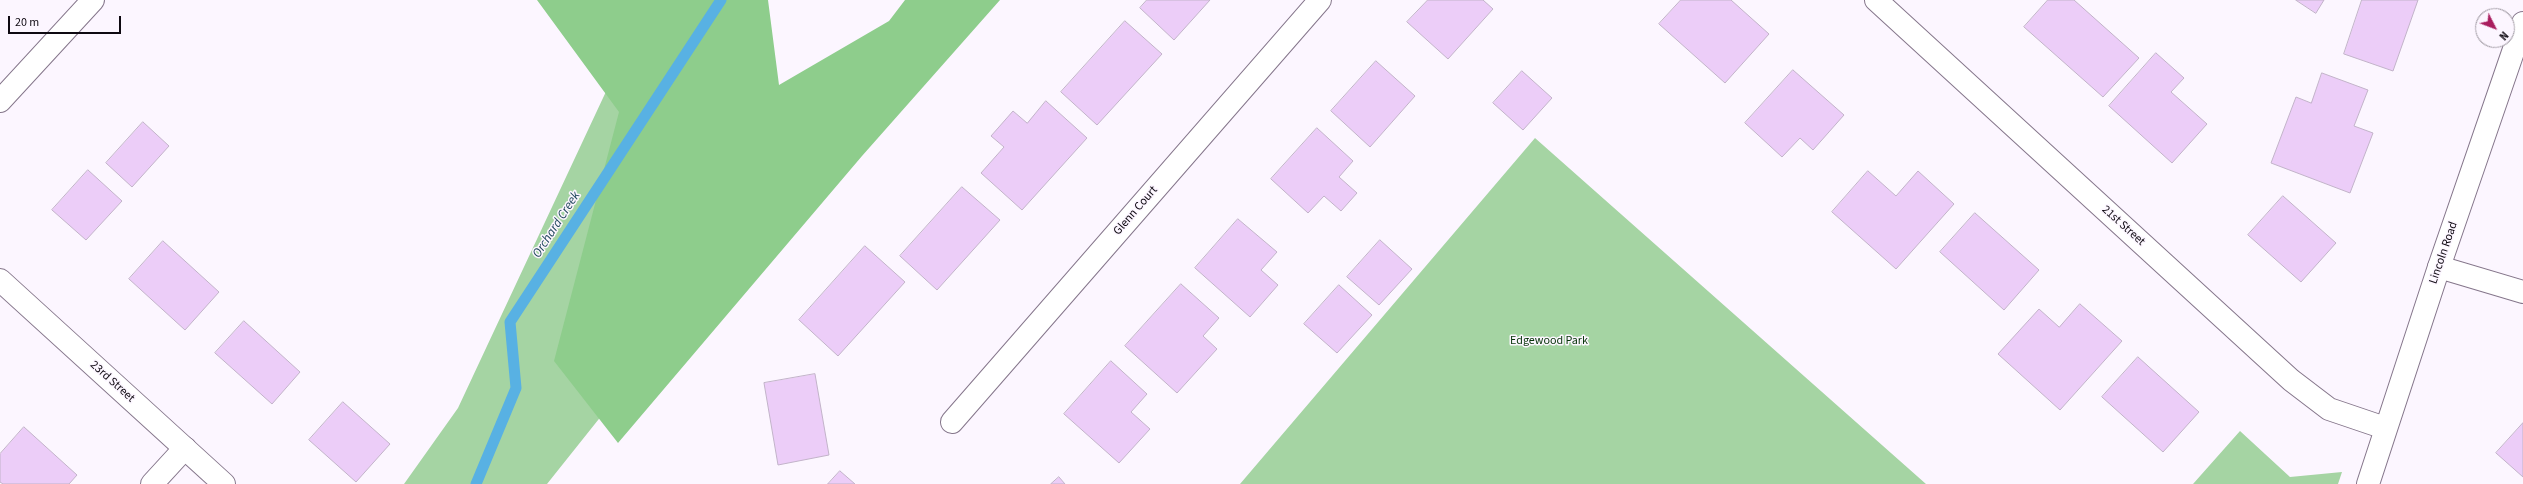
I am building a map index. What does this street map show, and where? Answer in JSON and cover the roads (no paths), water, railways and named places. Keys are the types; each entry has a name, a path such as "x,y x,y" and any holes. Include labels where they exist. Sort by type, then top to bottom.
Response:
{"street":[{"path":"0,101 93,0"},
{"name":"Glenn Court","path":"952,422 1320,0"},
{"name":"21st Street","path":"1876,0 2291,380 2329,409 2386,428"},
{"name":"Lincoln Road","path":"2368,484 2439,267 2523,23"},
{"path":"2439,267 2523,292"},
{"name":"23rd Street","path":"0,280 224,484"},
{"path":"152,484 185,448"}],"waterway":[{"name":"Orchard Creek","path":"476,484 516,388 510,322 721,0"}],"park label":[{"name":"Edgewood Park","path":"1549,341"}]}
